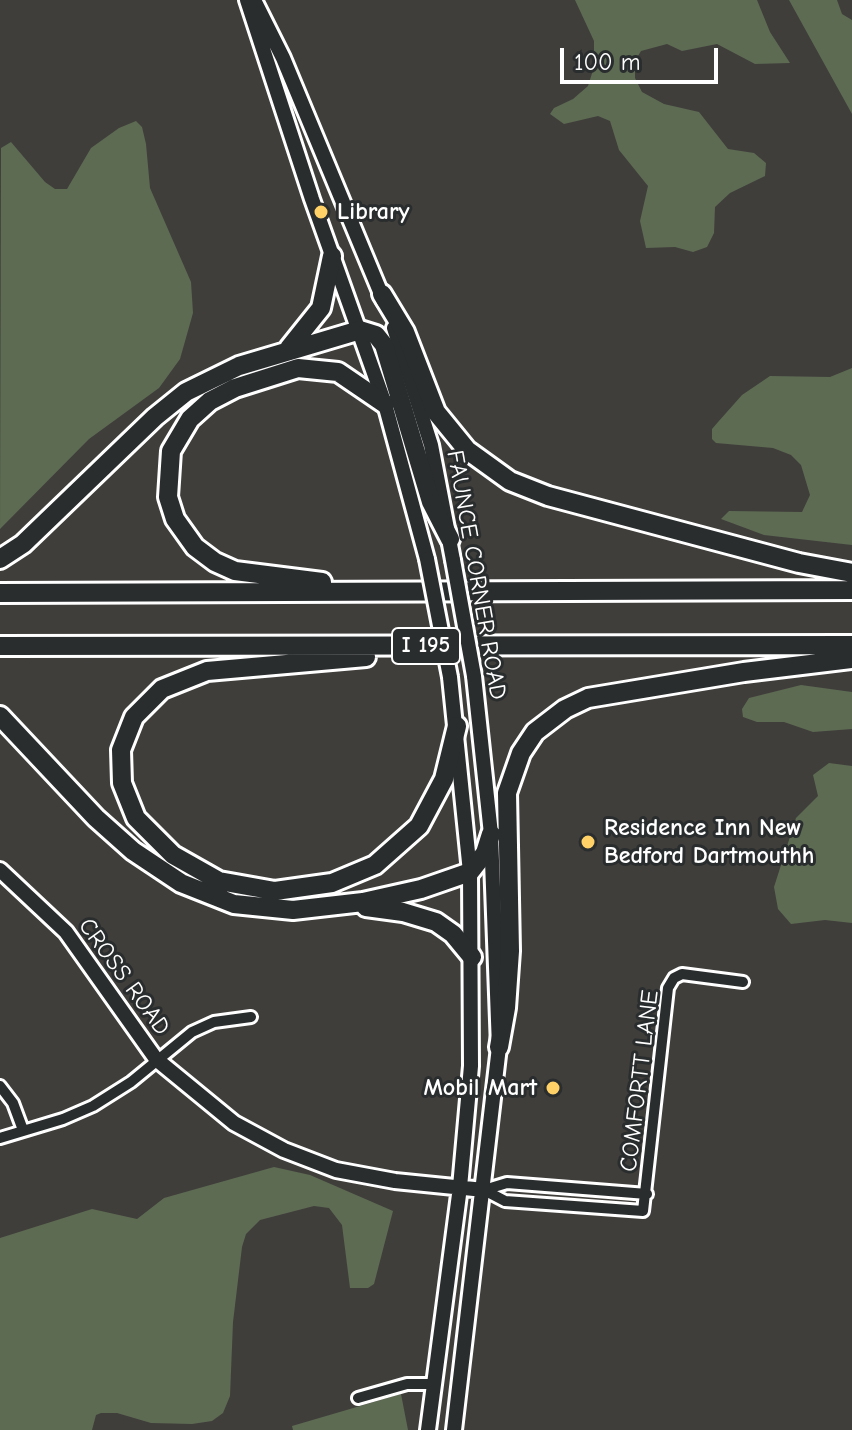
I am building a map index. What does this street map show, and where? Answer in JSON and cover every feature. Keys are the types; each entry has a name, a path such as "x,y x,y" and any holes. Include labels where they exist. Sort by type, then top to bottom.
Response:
{"highway":[{"path":"287,349 321,308 328,289 332,256"},
{"path":"382,294 405,332 436,412 467,450 498,474 548,496 799,563 852,573"},
{"path":"0,559 23,544 155,417 186,392 239,366 287,349 360,330 376,335 384,345 431,502 450,539"},
{"path":"385,404 351,379 319,367 289,370 235,388 199,409 181,429 171,451 167,486 175,519 187,538 205,556 224,566 264,576 396,591"},
{"path":"0,593 852,590"},
{"name":"I 195","path":"0,646 852,645"},
{"path":"427,646 363,658 220,669 174,682 151,697 129,727 120,761 124,795 136,818 153,838 196,871 219,881 261,890 318,887 375,865 410,836 426,815 444,779 457,726"},
{"path":"499,1047 506,1008 510,951 507,793 521,753 535,732 565,709 588,698 744,672 852,659"},
{"path":"0,716 121,841 181,883 216,899 250,908 281,910 343,905 406,893 470,872 485,853 491,834"},
{"path":"343,905 390,909 427,918 447,928 472,957"}],"main road":[{"name":"FAUNCE CORNER ROAD","path":"247,0 385,404 427,559 457,726 470,872 470,1078 460,1187 428,1430"},
{"name":"FAUNCE CORNER ROAD","path":"254,0 382,294 420,406 450,539 474,676 491,834 499,1047 454,1430"},
{"path":"288,125 306,114"},
{"name":"CROSS ROAD","path":"2,874 66,932 156,1059 226,1117 293,1154 353,1174 484,1190"}],"street":[{"name":"COMFORTT LANE","path":"484,1190 505,1201 643,1211 671,982 688,974 743,982"},
{"path":"0,1138 93,1106 131,1082 156,1059 203,1026 251,1017"},
{"path":"0,1086 13,1103 23,1130"},
{"path":"484,1190 507,1183 647,1194"},
{"path":"358,1398 407,1384 435,1384"}],"green space":[{"path":"575,0 757,0 770,32 790,63 755,64 717,44 682,51 667,44 641,51 635,61 635,78 642,92 664,104 699,112 728,149 754,153 766,163 765,176 730,193 715,207 714,233 707,247 693,252 675,247 646,248 640,221 648,186 619,150 610,121 598,116 564,124 550,114 554,108 573,99 588,86 594,67 594,41"},
{"path":"789,0 837,0 842,14 852,20 852,114"},
{"path":"136,121 142,127 146,144 150,188 191,282 193,313 180,359 159,388 89,439 0,529 1,148 11,142 45,182 55,189 67,189 91,148 119,128"},
{"path":"852,368 852,545 764,535 721,519 729,511 802,512 810,495 801,465 791,455 773,448 716,443 712,439 712,429 718,422 742,395 770,376 830,377"},
{"path":"801,685 852,692 852,729 813,732 784,722 757,722 743,717 742,709 749,698"},
{"path":"829,763 852,766 852,923 825,920 791,924 778,909 774,887 796,818 818,796 813,775"},
{"path":"274,1167 310,1175 393,1211 374,1284 368,1288 350,1288 342,1225 329,1208 314,1206 260,1220 246,1234 242,1247 233,1322 230,1396 223,1413 212,1421 192,1424 151,1423 117,1413 101,1413 96,1415 92,1430 0,1430 0,1238 92,1209 137,1219 164,1198"},
{"path":"401,1394 408,1430 293,1430 292,1426"}],"place":[{"name":"Library","path":"321,212"},
{"name":"Residence Inn New Bedford Dartmouthh","path":"588,842"},
{"name":"Mobil Mart","path":"553,1088"}]}
